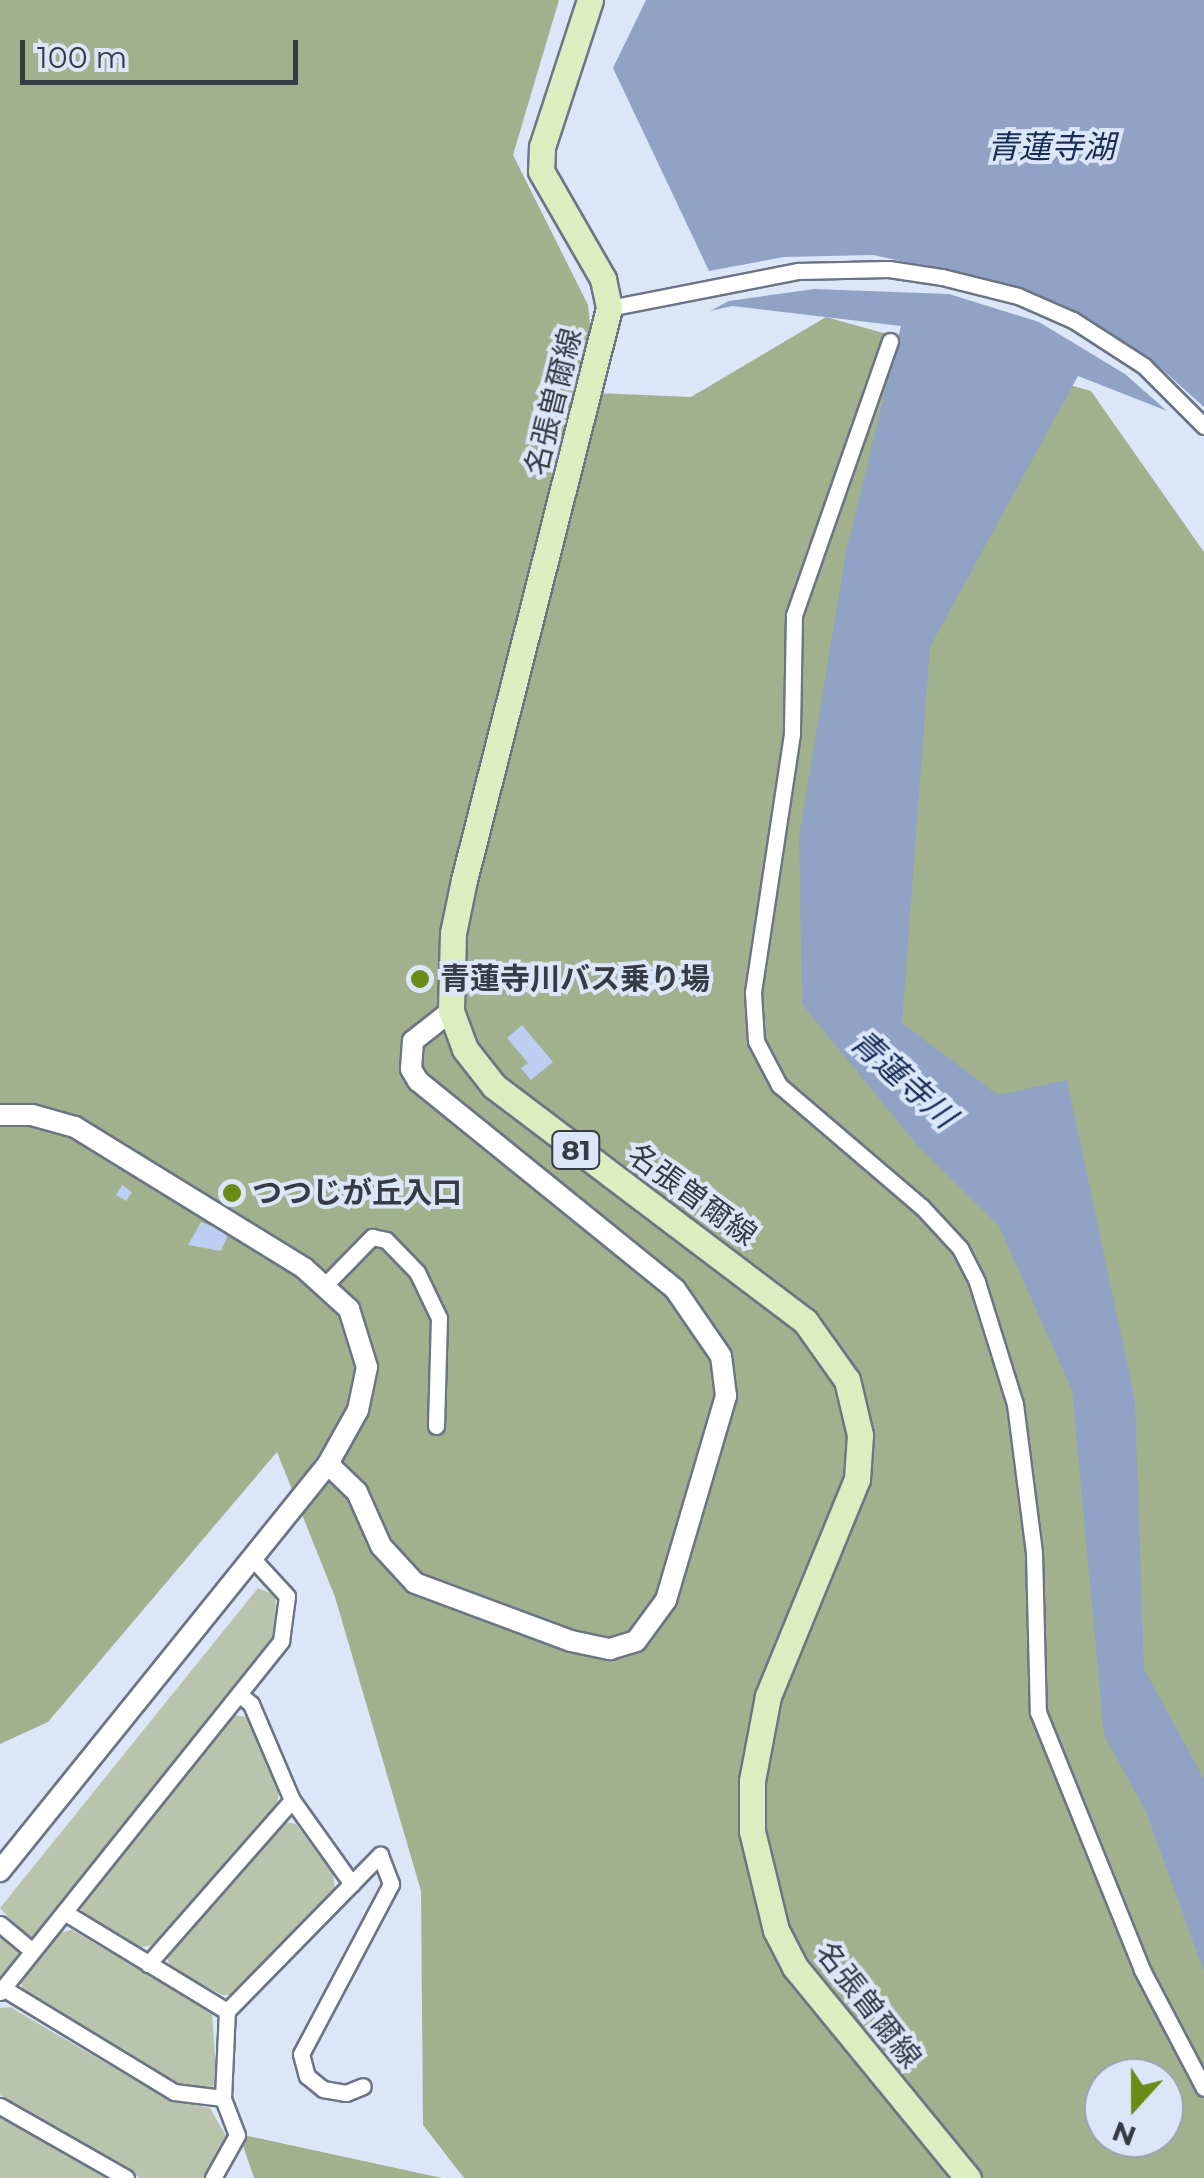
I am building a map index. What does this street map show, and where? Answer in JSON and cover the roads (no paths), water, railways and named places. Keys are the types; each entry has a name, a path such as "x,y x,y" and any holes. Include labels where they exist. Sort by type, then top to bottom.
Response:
{"main road":[{"name":"名張曽爾線","path":"590,0 542,146 541,171 604,280 609,308 452,933 451,1011 464,1049 494,1086 806,1321 847,1380 860,1435 857,1479 768,1696 752,1781 752,1830 776,1930 794,1967 968,2178"}],"street":[{"path":"609,308 718,290 762,276 838,269 890,269 976,284 1060,314 1112,343 1204,426"},
{"path":"890,341 794,614 792,734 753,994 756,1040 778,1085 922,1207 960,1248 977,1282 1015,1404 1036,1592 1032,1673 1038,1712 1148,1984 1204,2088"},
{"path":"328,1464 357,1492 381,1546 415,1583 571,1641 625,1646 646,1632 672,1585 726,1396 720,1356 675,1289 418,1081 411,1069 414,1040 451,1011"},
{"path":"0,1115 32,1115 75,1127 326,1284 358,1326 367,1366 358,1410 328,1464 0,1871"},
{"path":"326,1284 372,1237 386,1240 417,1272 439,1318 436,1426"},
{"path":"222,2098 174,2092 2,1990 239,1694 288,1623 282,1587 252,1558"},
{"path":"239,1694 251,1704 292,1800 352,1884"},
{"path":"148,1964 292,1800"},
{"path":"213,2178 238,2134 222,2098 228,2011 380,1855 392,1874 301,2054 307,2076 324,2090 346,2093 363,2086"},
{"path":"64,1912 228,2011"},
{"path":"0,1924 26,1946"},
{"path":"0,2106 126,2178"}],"water":[{"name":"青蓮寺湖","path":"646,0 1204,0 1204,407 1155,363 1084,317 976,277 873,255 784,257 709,271 613,68"},
{"name":"青蓮寺川","path":"814,289 949,294 1039,322 1125,374 1167,411 1078,376 930,647 902,1023 998,1095 1067,1080 1135,1400 1144,1669 1204,1779 1204,1972 1146,1812 1104,1735 1072,1390 999,1226 917,1145 802,1004 799,837 846,552 901,326 732,306 710,311 729,301"}],"place":[{"name":"青蓮寺川バス乗り場","path":"420,979"},
{"name":"つつじが丘入口","path":"232,1193"}]}
